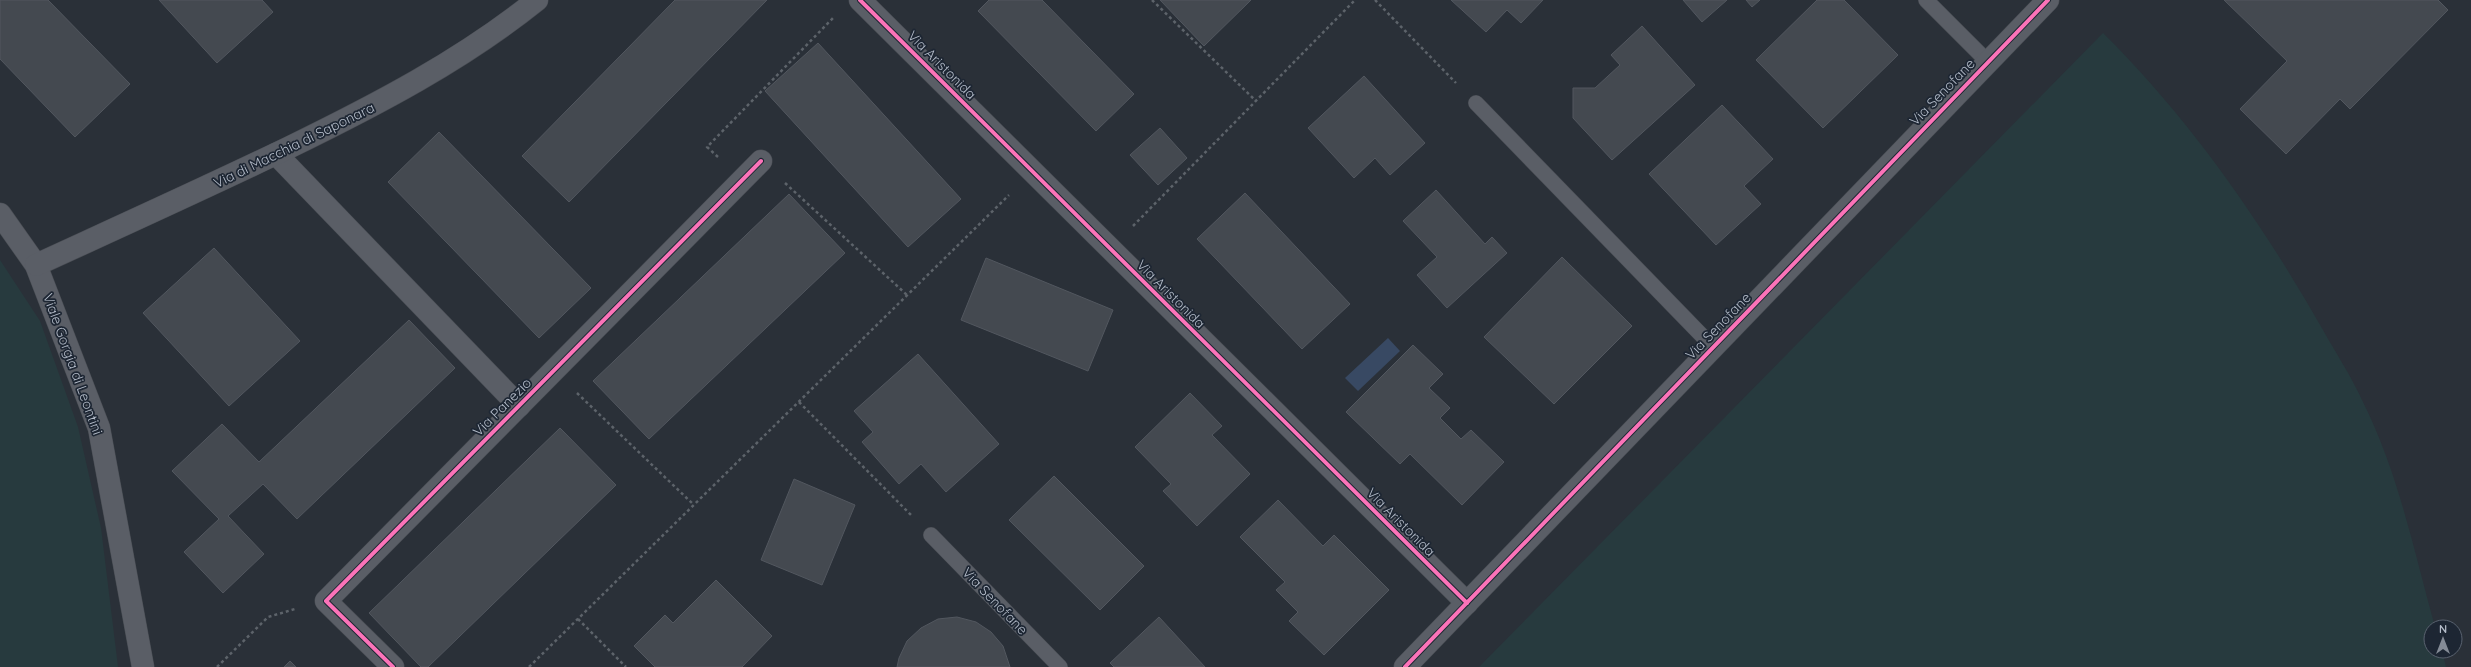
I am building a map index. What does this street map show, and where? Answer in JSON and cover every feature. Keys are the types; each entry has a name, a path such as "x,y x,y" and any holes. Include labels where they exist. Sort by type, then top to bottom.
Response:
{"street":[{"name":"Via di Macchia di Saponara","path":"36,265 276,154 422,80 480,42 537,0"},
{"name":"Via Aristonida","path":"860,0 1467,603"},
{"name":"Via Senofane","path":"1405,667 1987,61 2048,0"},
{"name":"Via Panezio","path":"276,154 519,406"},
{"name":"Via Panezio","path":"326,601 761,161"},
{"name":"Viale Gorgia di Leontini","path":"0,214 36,265 99,428 143,667"},
{"path":"326,601 393,667"}],"lane":[{"name":"Via Senofane","path":"1926,0 1987,61"},
{"path":"1476,103 1713,346"},
{"name":"Via Senofane","path":"930,535 1060,667"}],"path":[{"path":"1152,0 1256,101"},
{"path":"1111,249 1355,0"},
{"path":"1375,0 1476,103"},
{"path":"742,180 707,146 834,17"},
{"path":"761,161 907,295"},
{"path":"529,667 1033,172"},
{"path":"554,370 694,504"},
{"path":"799,402 930,535"},
{"path":"217,667 268,617 326,601"},
{"path":"578,619 626,667"}],"green space":[{"path":"2103,33 2166,101 2223,174 2250,212 2300,290 2353,382 2375,427 2386,455 2404,512 2433,619 2423,619 2423,659 2444,659 2446,667 1479,667"},
{"path":"0,260 40,321 78,427 101,528 118,667 0,667"}],"water":[{"path":"1388,338 1400,351 1358,391 1345,378"}],"building":[{"path":"0,0 48,0 130,84 75,137 0,59"},
{"path":"159,0 262,0 273,12 217,63"},
{"path":"675,0 767,0 569,202 522,156"},
{"path":"989,0 1042,0 1134,94 1096,131 978,11"},
{"path":"1160,0 1251,0 1204,46"},
{"path":"1451,0 1543,0 1521,23 1507,10 1486,32"},
{"path":"1683,0 1727,0 1702,22"},
{"path":"1746,0 1760,0 1752,7"},
{"path":"1817,0 1844,0 1898,55 1823,128 1756,60"},
{"path":"2224,0 2438,0 2448,10 2350,109 2340,99 2286,154 2240,109 2287,61"},
{"path":"1642,26 1695,85 1612,160 1573,118 1573,88 1595,88 1620,65 1611,55"},
{"path":"818,43 961,199 908,247 765,91"},
{"path":"1364,76 1425,143 1390,175 1375,158 1354,178 1308,128"},
{"path":"1722,105 1773,159 1744,186 1761,204 1716,245 1649,174"},
{"path":"1160,128 1187,158 1158,185 1130,155"},
{"path":"439,132 591,288 539,338 388,182"},
{"path":"1436,190 1485,244 1492,237 1507,253 1447,308 1417,275 1437,257 1403,221"},
{"path":"1245,193 1350,304 1302,349 1197,239"},
{"path":"789,194 845,253 649,439 593,381"},
{"path":"214,248 300,341 229,406 143,313"},
{"path":"1562,257 1632,326 1554,404 1484,337"},
{"path":"986,258 1113,310 1088,371 961,320"},
{"path":"409,320 455,368 297,519 263,484 228,516 264,554 223,593 184,552 219,519 172,471 222,424 259,462"},
{"path":"1413,345 1443,374 1429,388 1450,408 1440,418 1461,439 1471,430 1504,462 1462,505 1410,454 1400,464 1346,412"},
{"path":"918,354 999,444 946,492 921,464 899,484 862,442 873,432 854,411"},
{"path":"1190,393 1222,426 1212,435 1250,474 1197,526 1163,491 1171,484 1135,447"},
{"path":"560,428 616,485 428,667 421,667 369,613"},
{"path":"1054,476 1144,566 1100,610 1009,520"},
{"path":"794,479 855,505 822,585 761,560"},
{"path":"1278,500 1323,546 1334,535 1389,590 1324,655 1289,621 1298,612 1276,590 1285,582 1240,537"},
{"path":"716,580 772,636 742,667 655,667 634,646 665,615 673,623"},
{"path":"957,617 976,622 991,632 1003,646 1010,667 897,667 899,658 907,641 921,628 938,619"},
{"path":"1159,617 1205,667 1114,667 1110,663"},
{"path":"290,661 296,667 284,667"}],"cycle path":[{"path":"860,0 1467,603"},
{"path":"1405,667 2048,0"},
{"path":"393,667 326,601 761,161"}]}
